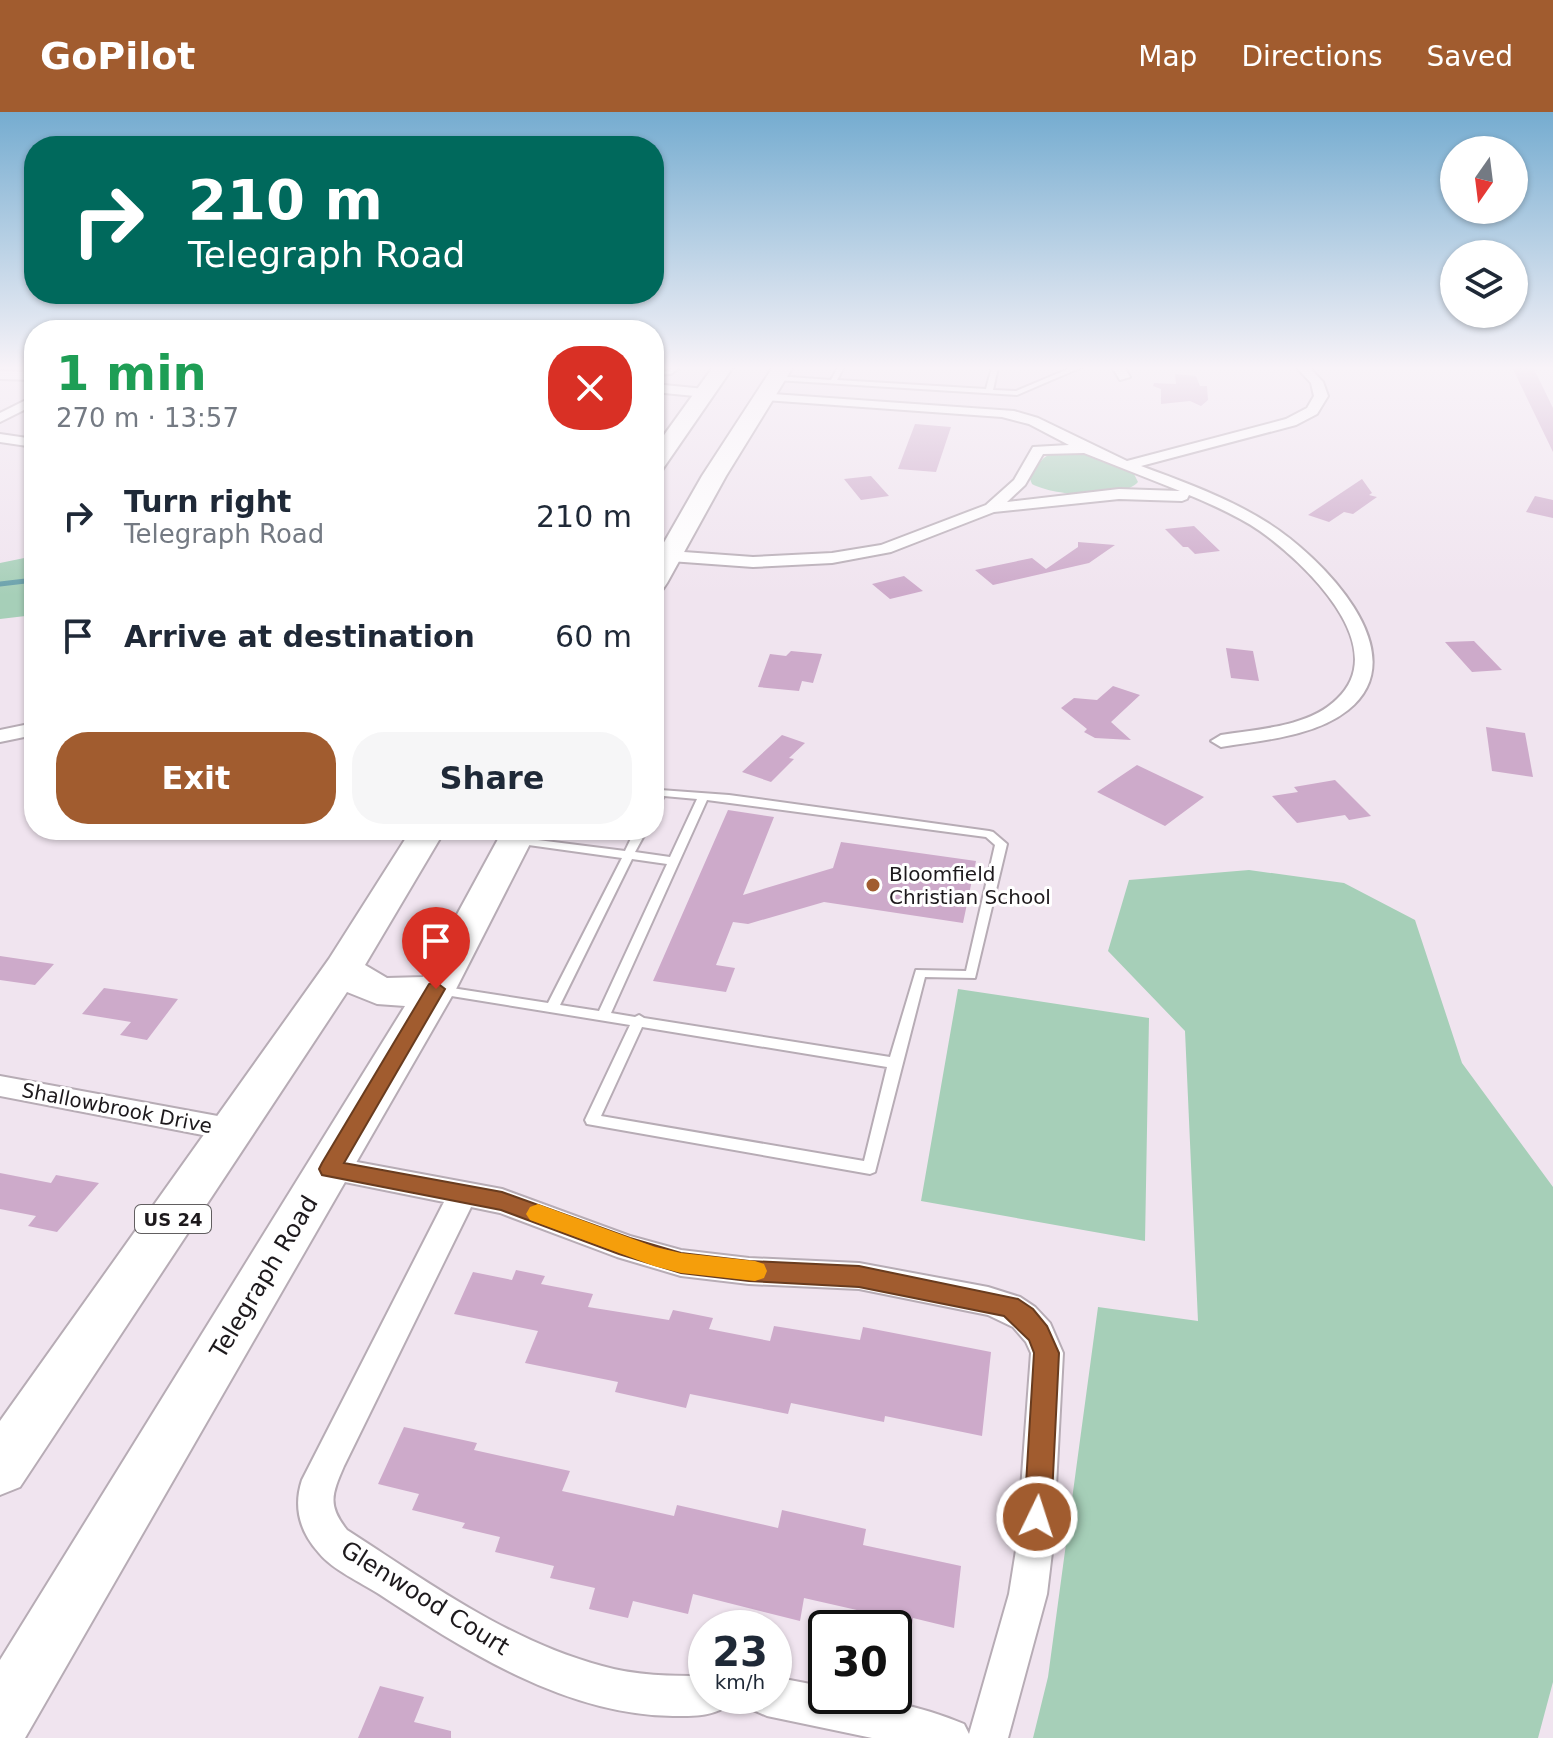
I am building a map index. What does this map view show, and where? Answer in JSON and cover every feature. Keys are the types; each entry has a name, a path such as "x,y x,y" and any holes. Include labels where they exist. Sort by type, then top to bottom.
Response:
{"highway":[{"path":"664,566 714,476 719,443"},
{"name":"US 24","path":"0,1468 343,968 422,840"},
{"name":"Telegraph Road","path":"0,1719 436,989 514,840"},
{"path":"343,968 370,989 381,993 436,989"}],"street":[{"path":"991,508 1020,482 1038,450 1038,443"},
{"path":"1075,443 1207,499 1276,535 1323,578 1350,614 1362,644 1365,666 1359,687 1352,695 1322,717 1295,727 1221,741"},
{"path":"1127,465 1212,443"},
{"path":"1038,450 1089,450"},
{"path":"1138,493 1146,479 1144,473"},
{"path":"1020,482 1060,498"},
{"path":"670,556 753,562 832,558 894,546 991,508 1060,498 1138,493 1207,499"},
{"path":"0,750 18,732"},
{"name":"Shallowbrook Drive","path":"0,1086 234,1130"},
{"path":"330,1169 502,1201 628,1248 681,1263 749,1271 859,1276 988,1301 1009,1307 1024,1317 1039,1333 1047,1353 1035,1544 1028,1594 988,1738"},
{"name":"Glenwood Court","path":"463,1194 326,1465 314,1507 318,1524 334,1543 532,1663 585,1684 616,1692 655,1698 688,1697"},
{"path":"792,1701 849,1711 950,1738"}],"lane":[{"path":"639,1020 592,1120 870,1168 920,973 971,975 1001,844 989,834 729,798 702,799 664,794"},
{"path":"603,1016 702,799"},
{"path":"546,840 674,861"},
{"path":"552,1008 636,840"},
{"path":"436,989 895,1063"}],"green space":[{"path":"1078,451 1134,474 1138,482 1117,492 1086,495 1032,484 1030,479 1048,455"},
{"path":"24,558 24,616 0,619 0,563"},
{"path":"1249,870 1344,883 1415,920 1462,1063 1553,1187 1553,1682 1538,1738 1033,1738 1048,1677 1098,1307 1198,1321 1185,1031 1108,951 1129,880"},
{"path":"958,989 1149,1018 1145,1241 921,1201"}],"building":[{"path":"908,443 946,443 936,472 898,469"},
{"path":"871,476 889,496 861,500 844,479"},
{"path":"1362,479 1372,493 1369,495 1377,497 1353,514 1344,512 1329,522 1308,515"},
{"path":"1535,496 1553,500 1553,518 1526,512"},
{"path":"1194,526 1220,551 1195,554 1165,529"},
{"path":"1078,542 1115,545 1089,563 993,585 975,570 1032,558 1046,569 1078,547"},
{"path":"904,576 923,591 890,599 872,584"},
{"path":"1474,641 1502,670 1472,672 1445,642"},
{"path":"1226,648 1253,651 1259,681 1231,678"},
{"path":"791,651 822,654 813,683 802,681 799,691 758,687 770,654 786,656"},
{"path":"1113,686 1140,695 1111,722 1131,740 1095,738 1084,732 1087,729 1061,708 1074,698 1097,700"},
{"path":"1486,727 1525,733 1533,777 1492,771"},
{"path":"782,735 805,743 771,782 742,772"},
{"path":"1137,765 1204,797 1165,826 1097,792"},
{"path":"1335,780 1371,816 1349,820 1345,815 1297,823 1272,796 1298,792 1294,787"},
{"path":"728,810 774,817 743,895 833,868 841,842 976,861 963,923 824,902 748,924 733,922 716,965 735,968 726,992 653,981"},
{"path":"0,956 54,964 35,985 0,980"},
{"path":"104,988 178,999 147,1040 120,1035 131,1022 82,1014"},
{"path":"0,1173 51,1183 56,1175 99,1183 57,1232 28,1226 36,1216 0,1209"},
{"path":"516,1270 545,1276 541,1284 593,1294 588,1307 669,1320 673,1310 713,1318 709,1329 770,1341 774,1326 860,1340 863,1327 991,1352 982,1436 885,1416 884,1422 791,1403 788,1414 690,1394 686,1408 615,1392 618,1382 525,1363 538,1331 454,1314 473,1272 512,1280"},
{"path":"404,1427 477,1443 474,1450 570,1471 562,1491 674,1516 677,1505 778,1528 782,1510 866,1529 863,1545 961,1566 954,1628 913,1618 912,1625 912,1610 857,1610 804,1598 800,1621 792,1619 792,1610 756,1610 693,1594 688,1614 633,1601 628,1618 589,1609 595,1588 550,1578 554,1566 495,1552 500,1537 462,1528 465,1523 412,1510 419,1494 378,1484"},
{"path":"380,1686 424,1697 414,1722 451,1731 451,1738 358,1738"}],"waterway":[{"path":"0,584 24,581"}],"slow traffic":[{"path":"538,1214 654,1256 713,1268 755,1271"}],"place":[{"name":"Bloomfield Christian School","path":"873,885"}],"route":[{"path":"436,989 330,1169 502,1201 628,1248 681,1263 749,1271 859,1276 1009,1307 1039,1333 1047,1353 1037,1517"}]}
